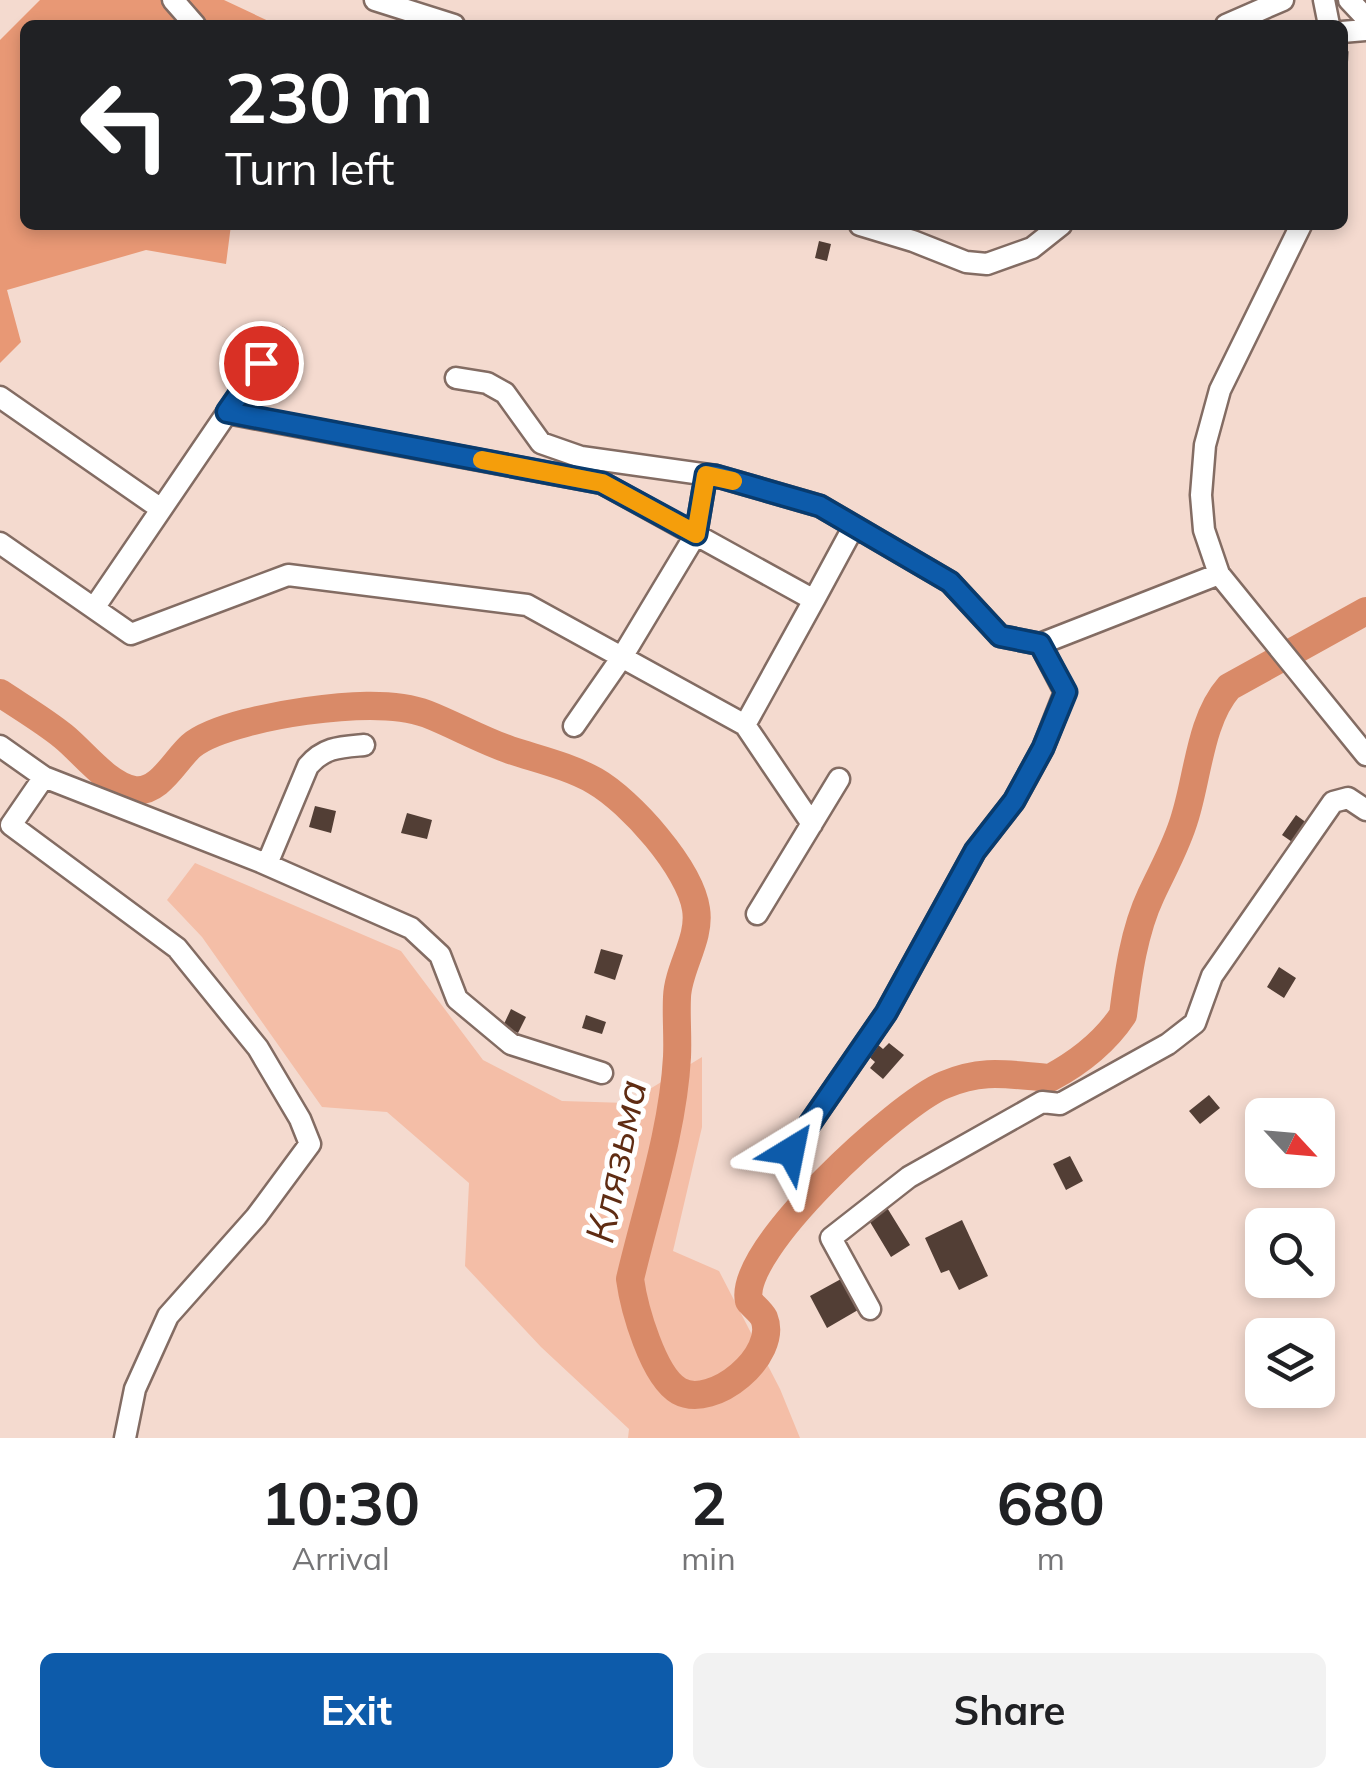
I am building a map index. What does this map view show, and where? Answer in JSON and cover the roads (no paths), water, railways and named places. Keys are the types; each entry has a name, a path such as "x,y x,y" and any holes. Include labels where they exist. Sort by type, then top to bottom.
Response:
{"street":[{"path":"173,0 191,20"},
{"path":"376,0 438,20"},
{"path":"1238,20 1284,0"},
{"path":"1324,0 1344,20"},
{"path":"1349,0 1351,27"},
{"path":"878,230 966,262 987,264 1032,248 1055,230"},
{"path":"1300,230 1220,390 1204,445 1204,530 1219,574 1366,755"},
{"path":"94,608 278,338"},
{"path":"456,378 487,382 505,393 541,444 581,457 706,475 820,506 950,582 1000,636 1040,644 1219,574"},
{"path":"0,397 161,508"},
{"path":"227,412 602,483 814,600"},
{"path":"574,726 622,657 696,534 706,475"},
{"path":"746,724 854,526"},
{"path":"0,543 131,634 288,575 527,605 746,724 812,824"},
{"path":"791,1151 886,1013 975,851 1014,801 1043,748 1066,692 1040,644"},
{"path":"0,746 44,777 267,864 410,928 440,955 457,999 511,1044 602,1073"},
{"path":"267,864 308,766 318,754 336,747 364,746"},
{"path":"44,777 6,824 177,948 258,1048 300,1119 310,1144 256,1216 168,1316 135,1389 125,1438"},
{"path":"756,914 840,779"},
{"path":"870,1309 832,1238 909,1177 1042,1102 1060,1104 1168,1044 1195,1023 1212,976 1333,802 1348,798 1366,810"}],"waterway":[{"name":"Клязьма","path":"0,693 63,736 105,775 134,790 159,782 191,746 229,728 306,711 383,706 427,714 499,746 575,771 609,791 641,819 683,875 697,920 678,986 677,1057 670,1113 630,1279 653,1357 670,1383 693,1395 725,1386 753,1362 766,1333 764,1318 749,1301 752,1278 793,1215 859,1148 922,1097 944,1085 984,1075 1050,1078 1081,1059 1108,1034 1123,1015 1140,923 1182,827 1206,732 1219,700 1229,687 1366,611"}]}
